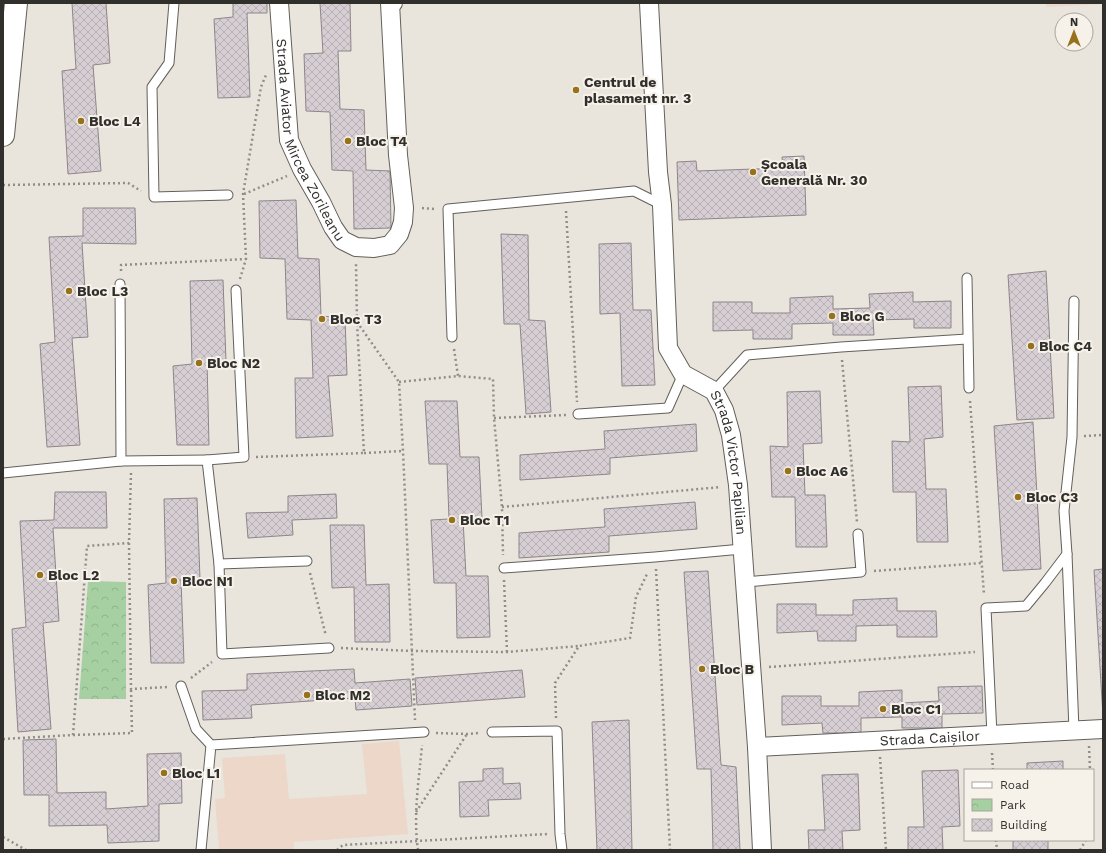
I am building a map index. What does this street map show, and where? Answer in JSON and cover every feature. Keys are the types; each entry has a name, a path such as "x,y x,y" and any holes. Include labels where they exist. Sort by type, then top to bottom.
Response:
{"main road":[{"path":"3,135 16,3"}],"street":[{"name":"Strada Aviator Mircea Zorileanu","path":"279,3 289,140 302,169 321,202 332,227 342,240 356,247 374,248 390,245 399,234 403,222 404,208 398,155 390,3 393,3"},
{"path":"649,3 658,172 662,205 668,348 683,374"},
{"name":"Strada Victor Papilian","path":"683,374 714,391 724,410 731,436 738,485 750,668 757,747 762,850"},
{"name":"Strada Caișilor","path":"757,747 1088,730"}],"lane":[{"path":"174,3 169,63 152,87 154,197 228,195"},
{"path":"452,337 448,209 634,191 662,205"},
{"path":"967,278 969,388"},
{"path":"120,284 121,461"},
{"path":"3,473 132,460 207,460 244,457 236,290"},
{"path":"1074,301 1072,437 1064,510 1067,554 1088,730"},
{"path":"714,391 747,355 967,339"},
{"path":"578,414 668,408 683,374"},
{"path":"207,460 219,564 222,654 329,648"},
{"path":"745,582 861,572 858,534"},
{"path":"504,568 655,557 742,548"},
{"path":"992,735 986,608 1026,606 1067,554"},
{"path":"219,564 308,561"},
{"path":"181,686 196,729 211,745 201,850"},
{"path":"492,732 557,731 560,834 562,850"},
{"path":"211,745 420,732"}],"path":[{"path":"236,290 246,259 243,194 261,87 267,73"},
{"path":"228,195 243,194 302,169"},
{"path":"3,185 128,183 154,197"},
{"path":"494,418 578,414 565,198"},
{"path":"404,208 448,209"},
{"path":"356,247 357,322 364,453"},
{"path":"120,284 121,265 246,259"},
{"path":"357,322 398,382 403,451 412,651 420,732 416,812 418,850"},
{"path":"452,337 458,376"},
{"path":"841,347 858,534"},
{"path":"398,382 458,376 493,378 494,418 502,507 507,652"},
{"path":"969,388 986,608"},
{"path":"244,457 403,451"},
{"path":"3,739 132,733 130,543 132,460"},
{"path":"502,507 738,485"},
{"path":"73,735 87,546 130,543"},
{"path":"308,561 329,648 507,652 579,646 630,638 636,597 655,557"},
{"path":"655,557 670,850"},
{"path":"861,572 982,563"},
{"path":"557,731 555,683 579,646"},
{"path":"750,668 988,652"},
{"path":"131,689 181,686 222,654"},
{"path":"1088,730 1090,769"},
{"path":"420,732 467,734 492,732"},
{"path":"416,812 467,734"},
{"path":"880,740 886,850"},
{"path":"337,850 343,845 417,840 560,834"},
{"path":"3,837 26,850"},
{"path":"1080,850 1085,841"}],"shaded area":[{"path":"1046,3 1103,3 1103,4 1046,7"},
{"path":"399,741 408,834 294,842 294,850 219,850 215,799 225,798 222,758 285,754 289,799 367,794 362,744"}],"green space":[{"path":"88,581 126,582 126,699 79,699"}],"building":[{"name":"Bloc L4","path":"72,3 106,3 110,63 93,65 101,171 68,174 62,71 76,69"},
{"path":"233,3 267,3 267,13 247,13 250,97 218,98 214,19 233,17"},
{"name":"Bloc T4","path":"320,3 350,3 351,51 338,51 340,109 364,110 366,170 390,171 391,228 354,229 353,171 332,170 330,112 306,111 304,54 323,53"},
{"path":"804,156 806,215 679,220 677,162 696,161 697,171 783,168 782,157"},
{"name":"Bloc T3","path":"296,200 298,258 319,259 321,316 345,318 347,375 328,376 333,436 296,438 295,378 313,378 311,320 287,319 285,259 260,258 259,201"},
{"name":"Bloc L3","path":"83,208 135,208 136,244 82,243 88,337 72,338 80,445 47,447 40,344 55,342 49,237 83,236"},
{"path":"501,234 528,235 529,320 545,321 551,412 526,414 520,324 504,324"},
{"path":"631,243 633,310 651,310 655,385 622,386 620,313 600,314 599,244"},
{"name":"Bloc C4","path":"1046,271 1054,418 1017,420 1008,275"},
{"name":"Bloc N2","path":"223,280 226,361 207,361 209,445 177,445 173,366 192,364 190,281"},
{"name":"Bloc G","path":"913,292 913,302 951,301 951,328 914,328 914,319 873,320 874,335 833,335 833,323 792,324 792,339 753,339 753,330 713,331 713,302 752,302 752,313 790,313 790,298 833,296 833,309 870,308 869,294"},
{"path":"941,386 943,437 924,439 926,489 946,489 948,542 917,542 916,492 893,492 892,441 910,442 908,387"},
{"name":"Bloc A6","path":"820,391 822,443 803,444 805,495 825,495 827,547 796,547 795,497 772,497 770,446 788,447 787,392"},
{"name":"Bloc T1","path":"425,401 457,401 460,457 479,457 482,518 463,519 466,576 488,576 490,637 457,638 456,583 434,583 431,520 449,519 447,464 429,464"},
{"name":"Bloc C3","path":"1033,422 1041,569 1003,571 994,426"},
{"path":"696,424 697,451 610,458 610,474 520,480 520,455 605,449 604,431"},
{"name":"Bloc L2","path":"55,492 106,492 107,528 53,528 59,621 43,623 51,729 18,732 12,629 26,627 20,521 54,520"},
{"path":"336,494 337,518 292,520 293,535 248,538 246,513 288,512 288,496"},
{"name":"Bloc N1","path":"197,498 200,579 181,579 184,663 151,663 148,585 166,583 164,499"},
{"path":"695,502 697,529 609,536 609,552 519,558 519,533 605,527 604,509"},
{"path":"330,525 364,525 366,585 389,584 390,642 355,642 354,587 332,588"},
{"path":"1103,569 1103,716 1094,570"},
{"name":"Bloc B","path":"708,571 721,765 736,767 740,850 713,850 711,769 697,769 684,572"},
{"path":"897,598 897,611 936,611 937,637 897,637 897,625 856,626 856,641 818,641 817,631 777,633 777,604 816,604 816,615 853,615 853,600"},
{"name":"Bloc M2","path":"354,669 355,683 410,679 412,706 356,710 355,698 251,705 252,718 203,720 202,691 247,690 247,674"},
{"path":"522,670 525,697 417,705 415,678"},
{"name":"Bloc C1","path":"982,686 983,713 942,714 942,728 902,728 902,717 861,718 861,733 823,733 822,723 782,725 782,696 821,696 821,706 859,706 859,692 902,690 902,703 939,701 938,687"},
{"path":"629,720 632,850 597,850 592,722"},
{"name":"Bloc L1","path":"56,739 57,793 106,792 106,809 148,806 147,754 181,753 182,803 159,804 159,841 108,843 107,825 49,826 49,795 24,795 23,740"},
{"path":"1063,761 1063,769 1027,769 1027,763"},
{"path":"503,768 503,784 520,783 521,799 488,800 489,816 460,817 459,782 483,781 483,769"},
{"path":"958,770 960,826 942,827 943,850 908,850 908,827 924,827 922,771"},
{"path":"858,774 860,830 842,831 843,850 809,850 808,830 825,830 822,775"},
{"path":"1013,841 1048,841 1048,850 1013,850"}],"place":[{"name":"Centrul de plasament nr. 3","path":"576,90"},
{"name":"Bloc L4","path":"81,121"},
{"name":"Bloc T4","path":"348,141"},
{"name":"Școala Generală Nr. 30","path":"753,172"},
{"name":"Bloc L3","path":"69,291"},
{"name":"Bloc G","path":"832,316"},
{"name":"Bloc T3","path":"322,319"},
{"name":"Bloc C4","path":"1031,346"},
{"name":"Bloc N2","path":"199,363"},
{"name":"Bloc A6","path":"788,471"},
{"name":"Bloc C3","path":"1018,497"},
{"name":"Bloc T1","path":"452,520"},
{"name":"Bloc L2","path":"40,575"},
{"name":"Bloc N1","path":"174,581"},
{"name":"Bloc B","path":"702,669"},
{"name":"Bloc M2","path":"307,695"},
{"name":"Bloc C1","path":"883,709"},
{"name":"Bloc L1","path":"164,773"}]}
